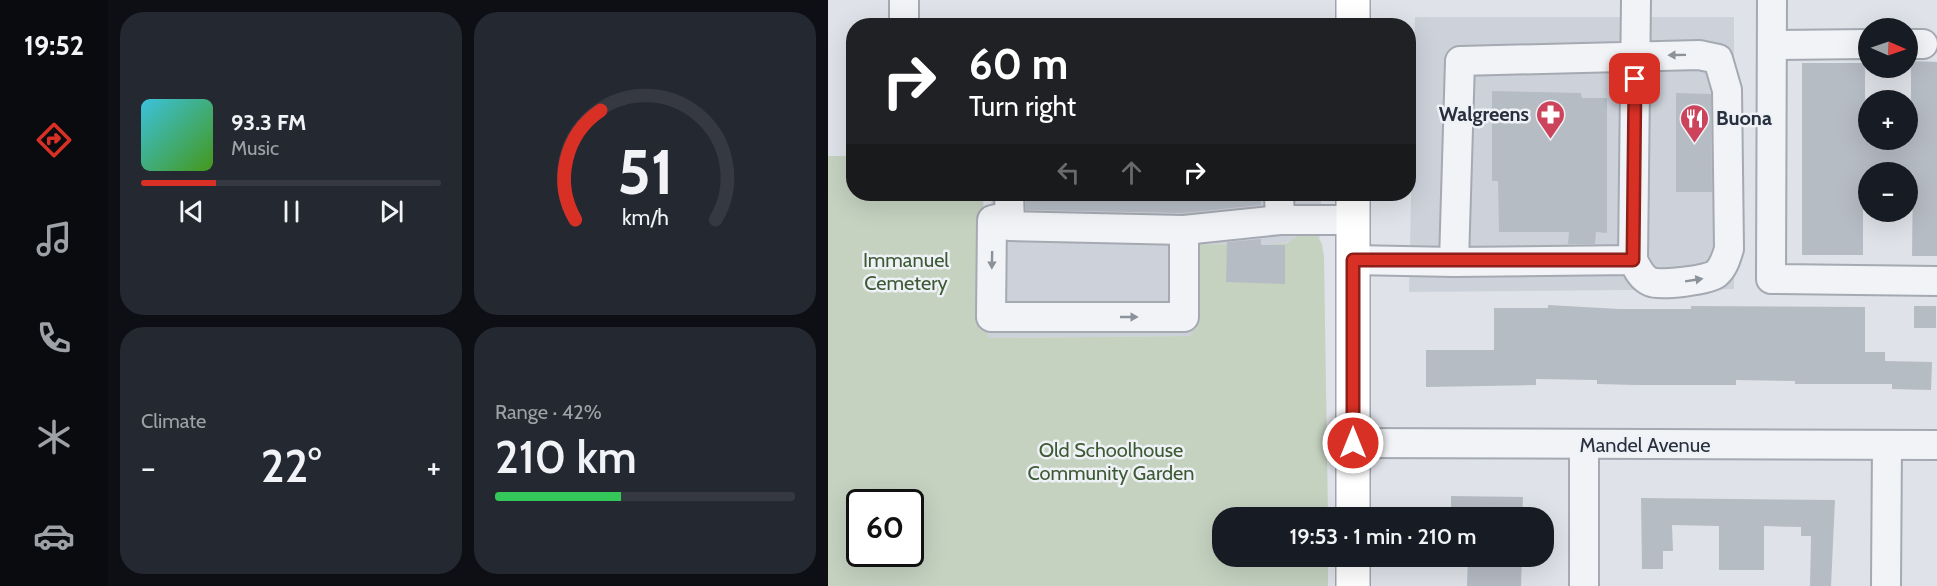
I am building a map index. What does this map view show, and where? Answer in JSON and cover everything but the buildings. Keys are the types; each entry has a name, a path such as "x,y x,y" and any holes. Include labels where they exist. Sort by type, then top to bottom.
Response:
{"main road":[{"path":"1353,0 1353,18"},
{"path":"1353,207 1353,507"},
{"path":"1353,567 1353,586"}],"street":[{"path":"904,0 904,18"},
{"path":"1454,262 1460,61 1635,56 1699,55 1718,59 1727,90 1729,249 1722,268 1714,277 1651,283 1639,273 1633,260 1635,56 1636,0"},
{"path":"1772,0 1771,279 1937,281"},
{"path":"1772,45 1858,44"},
{"path":"1010,205 992,220 991,317 1184,317 1184,231"},
{"path":"1010,205 1010,226 1184,231 1279,207 1353,207"},
{"path":"1353,260 1454,262 1633,260"},
{"name":"Mandel Avenue","path":"1353,443 1937,445"},
{"path":"1584,445 1584,586"},
{"path":"1886,586 1887,445"}],"shaded area":[{"path":"1734,17 1734,289 1409,292 1411,201 1416,201 1415,18"},
{"path":"992,201 1321,201 1320,239 1317,235 1302,233 1290,242 1273,245 1194,244 1191,336 988,338 986,228"}],"green space":[{"name":"Old Schoolhouse Community Garden","path":"828,156 846,156 846,201 983,201 988,338 1191,336 1194,244 1270,245 1288,243 1302,233 1317,235 1322,244 1324,257 1328,507 1212,507 1212,567 1328,567 1328,586 828,586"}],"place":[{"name":"Walgreens","path":"1550,140"},
{"name":"Buona","path":"1695,144"}],"route":[{"path":"1353,443 1353,260 1454,262 1633,260 1635,79"}],"park label":[{"name":"Immanuel Cemetery","path":"906,272"}]}
